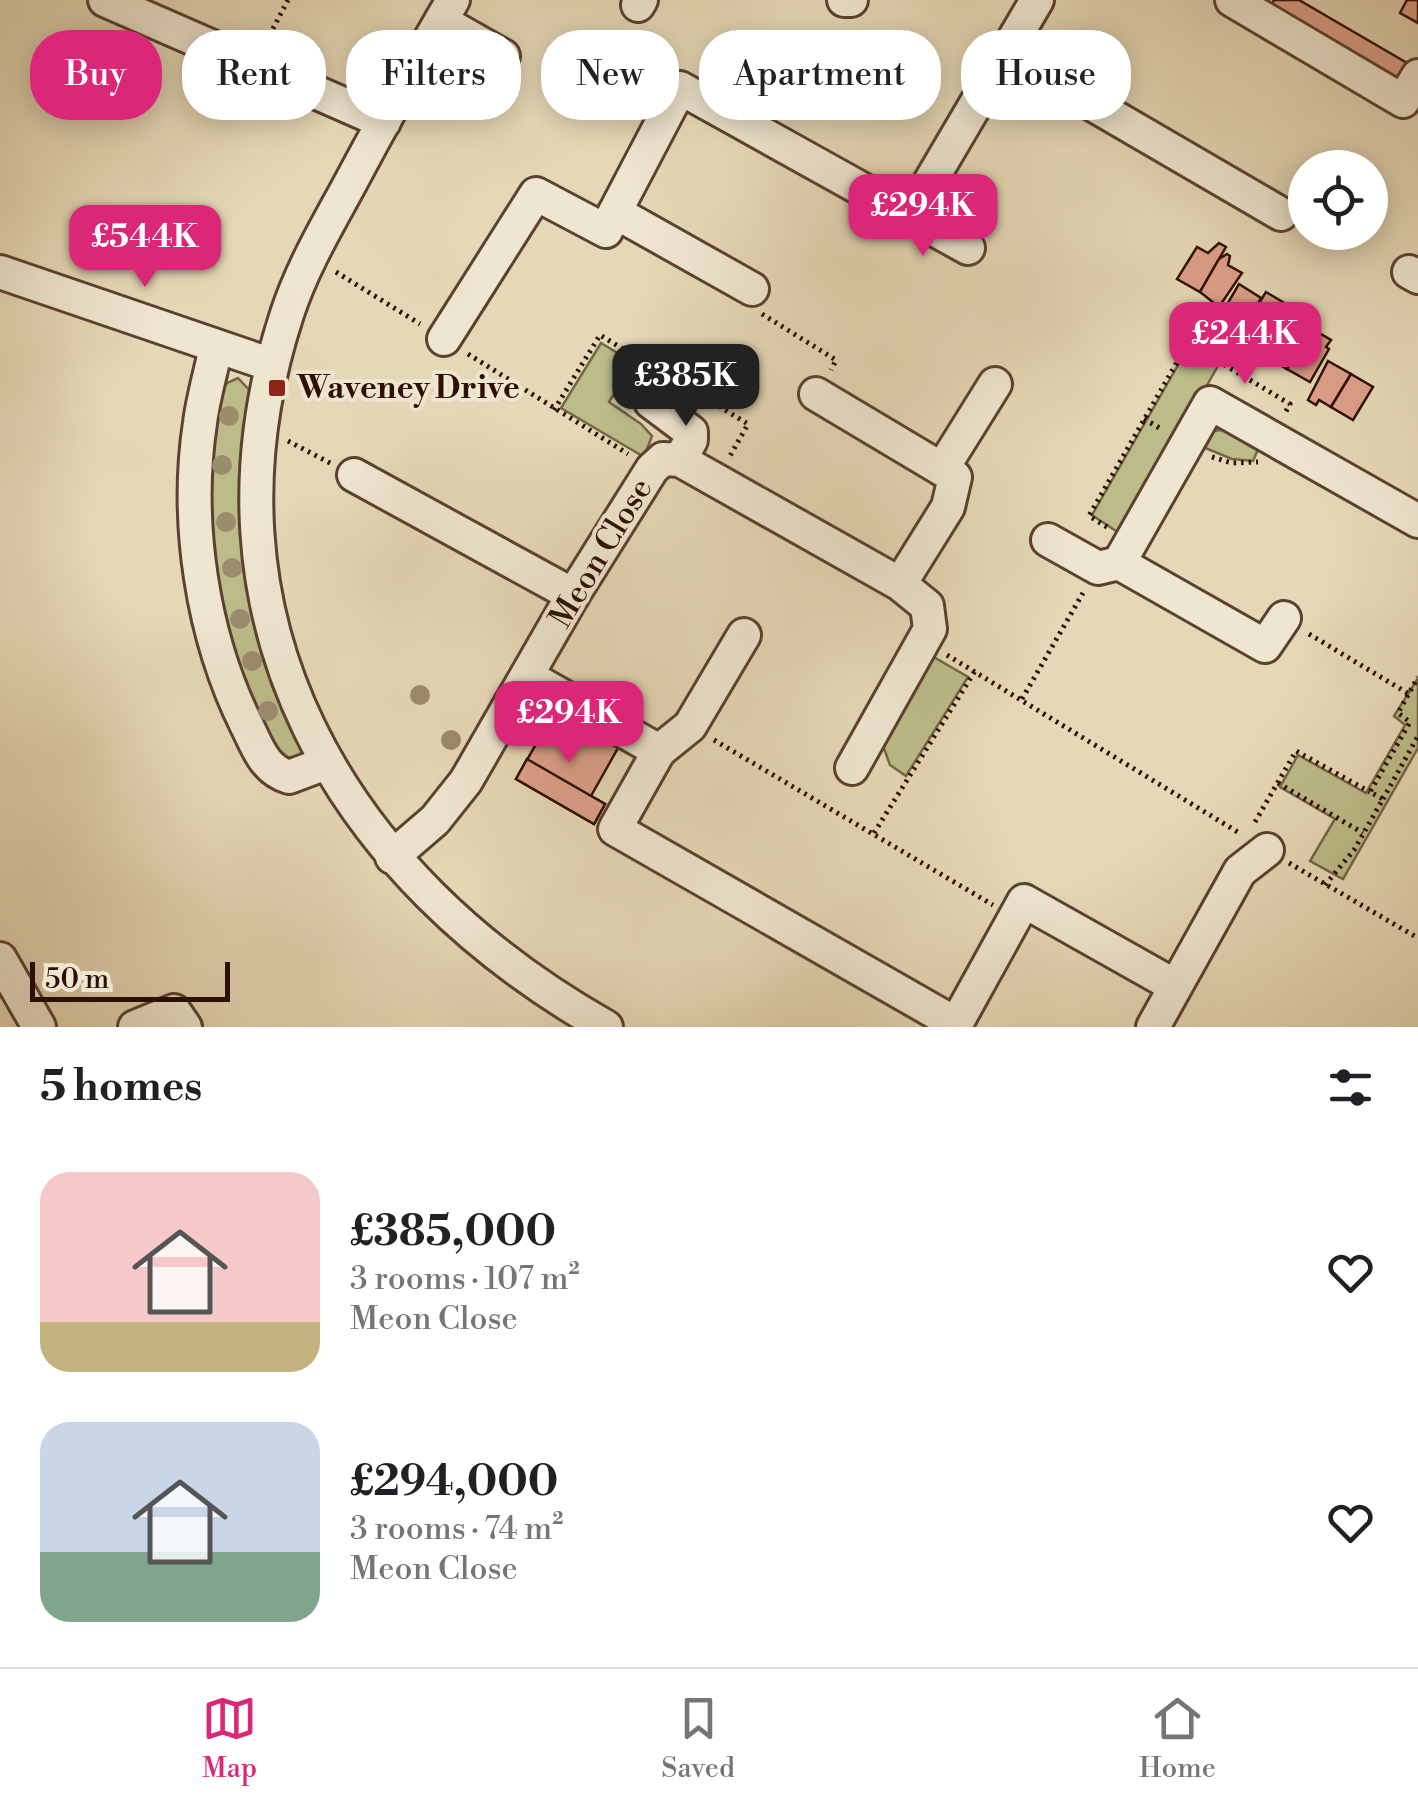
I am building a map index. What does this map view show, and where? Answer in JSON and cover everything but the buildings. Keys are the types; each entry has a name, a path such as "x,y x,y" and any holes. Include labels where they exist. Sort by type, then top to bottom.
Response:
{"street":[{"path":"105,0 182,35"},
{"path":"1232,0 1403,101 1418,76"},
{"path":"1016,30 1027,4"},
{"path":"471,30 447,11 310,256 288,310 259,426 258,549 266,602 286,670 326,762 392,857 475,940 606,1027"},
{"path":"444,338 536,194 606,232 680,88 968,248"},
{"path":"326,98 384,122"},
{"path":"910,216 967,120"},
{"path":"1119,120 1281,214"},
{"path":"616,212 752,289"},
{"path":"0,272 272,365"},
{"path":"216,347 200,424 196,500 204,592 218,650 240,711 266,765 288,777 326,762"},
{"path":"942,469 995,384"},
{"path":"816,394 955,477 948,508 900,584"},
{"name":"Meon Close","path":"392,857 452,801 573,595 666,464 692,440 691,432 651,402"},
{"path":"1108,566 1136,528 1210,403 1418,521"},
{"name":"Meon Close","path":"666,464 900,584 927,606 931,618 923,641"},
{"path":"354,475 573,595"},
{"path":"1048,540 1265,646 1284,618"},
{"path":"744,635 690,726 658,751 614,828 956,1024 1024,901 1175,986"},
{"path":"852,768 923,641"},
{"path":"527,676 658,751"},
{"path":"1153,1027 1257,844"},
{"path":"0,959 39,1027"},
{"path":"135,1027 174,1011 185,1027"}],"path":[{"path":"272,30 288,0"},
{"path":"640,3 623,32 656,52 648,68 680,88"},
{"path":"310,256 444,338 666,464"},
{"path":"752,289 744,303 836,360 816,394"},
{"path":"259,426 354,475"},
{"path":"1022,699 1108,566"},
{"path":"1284,618 1409,694"},
{"path":"923,641 1418,938"},
{"path":"874,833 975,671"},
{"path":"1418,677 1398,713 1418,726"},
{"path":"1370,792 1410,722"},
{"path":"690,726 1014,918"},
{"path":"1326,885 1363,833 1418,736"},
{"path":"1257,844 1278,783 1296,750 1383,799"},
{"path":"1278,783 1363,833"}],"green space":[{"path":"601,343 634,363 609,402 652,436 644,457 561,408"},
{"path":"1189,346 1219,364 1122,535 1092,515"},
{"path":"238,378 253,394 243,477 243,569 267,660 306,756 278,765 234,666 211,556 209,502 216,398 227,383"},
{"path":"1230,429 1259,447 1253,461 1232,459 1198,445 1213,431"},
{"path":"932,656 968,677 906,776 890,765 882,743"},
{"path":"1418,678 1418,748 1343,879 1310,861 1335,819 1280,787 1298,755 1366,793 1405,725 1394,716"}],"place":[{"name":"Waveney Drive","path":"277,388"}]}
